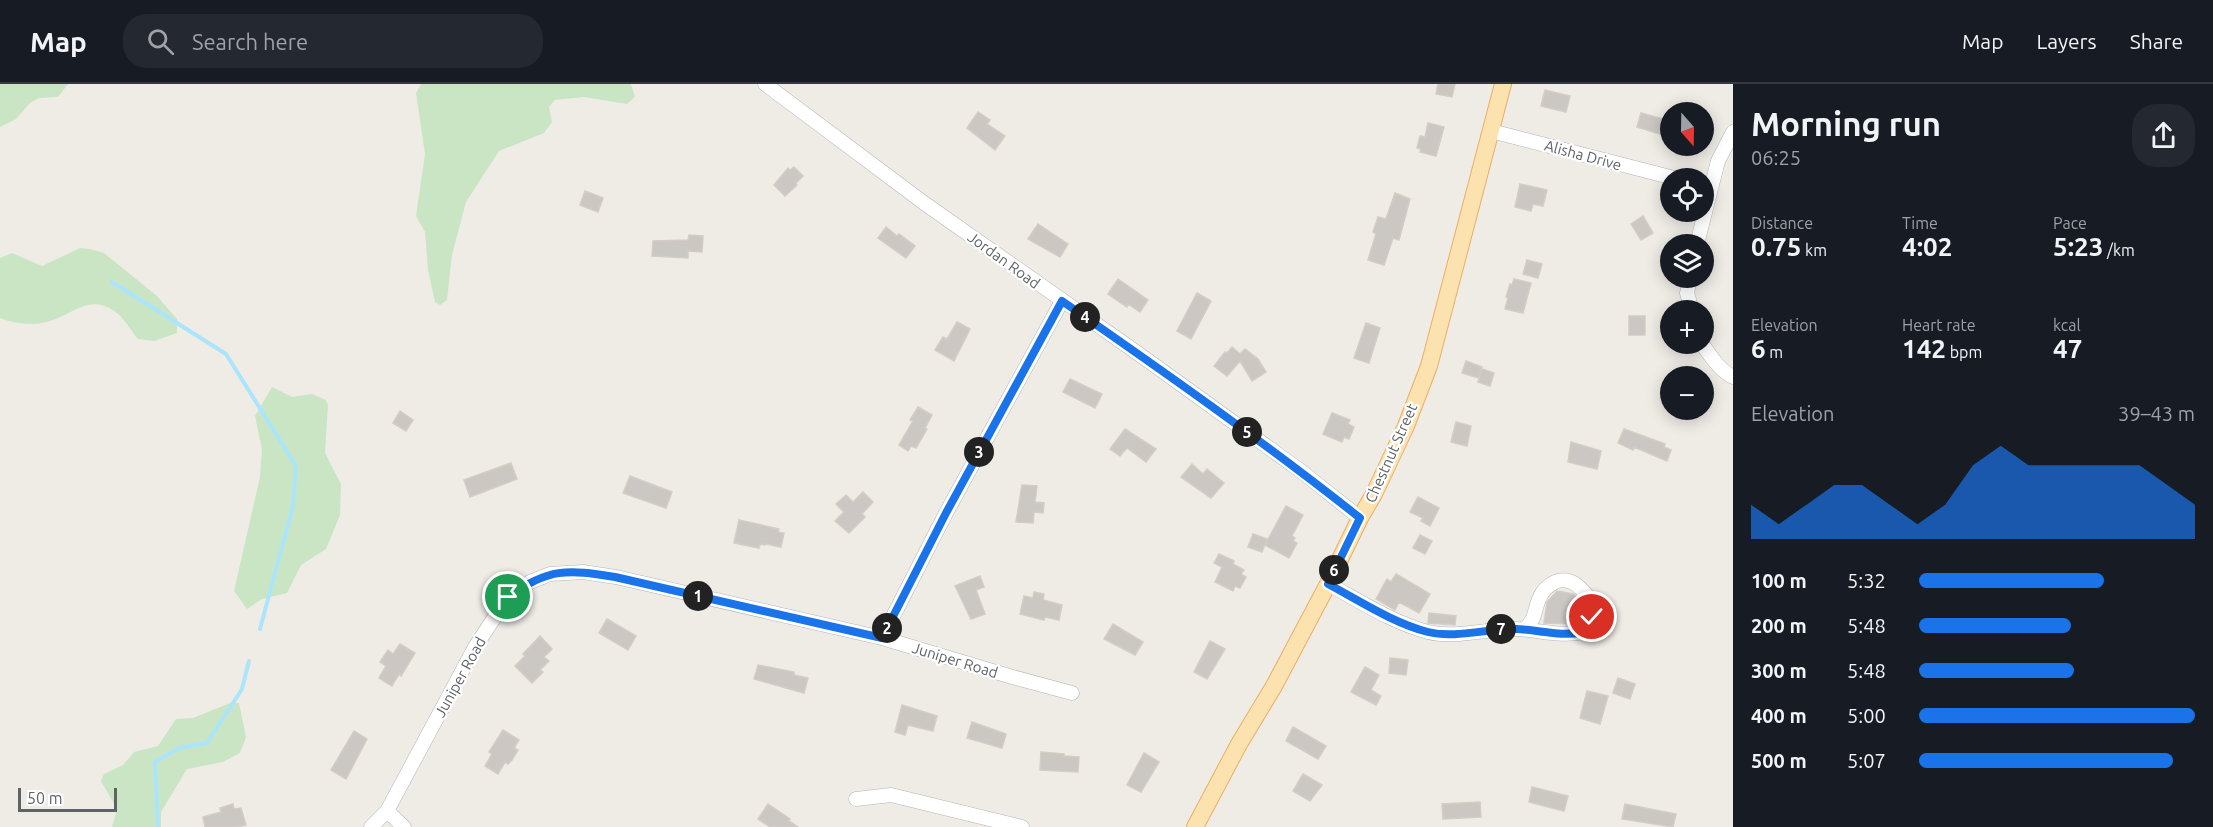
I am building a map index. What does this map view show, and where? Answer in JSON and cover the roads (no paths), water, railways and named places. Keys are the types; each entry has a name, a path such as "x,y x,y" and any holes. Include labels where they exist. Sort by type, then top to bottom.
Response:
{"main road":[{"name":"Chestnut Street","path":"1195,827 1328,584 1406,426 1429,366 1503,84"}],"street":[{"name":"Jordan Road","path":"765,84 924,203 1301,471 1360,518"},
{"name":"Alisha Drive","path":"1491,131 1660,174"},
{"path":"1714,170 1733,132"},
{"path":"882,638 946,513 1062,301"},
{"path":"1709,354 1728,375 1733,377"},
{"name":"Juniper Road","path":"370,827 387,811 475,647 508,597 530,582 550,574 583,572 615,577 882,638 1072,693"},
{"path":"1328,584 1385,615 1429,632 1458,633 1525,629 1568,635 1584,632 1592,617 1593,603 1572,581 1561,579 1547,586 1539,598 1535,619 1525,629"},
{"path":"856,799 891,795 1022,827"},
{"path":"387,811 404,827"}],"waterway":[{"path":"112,282 226,354 296,466 293,506 260,629"},
{"path":"158,827 155,762 179,748 207,743 242,689 249,661"}]}
